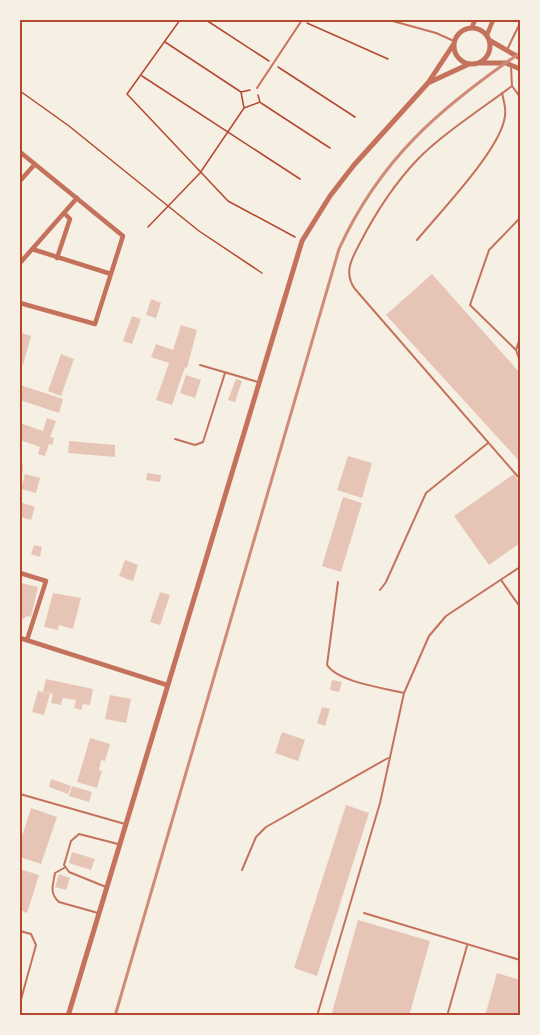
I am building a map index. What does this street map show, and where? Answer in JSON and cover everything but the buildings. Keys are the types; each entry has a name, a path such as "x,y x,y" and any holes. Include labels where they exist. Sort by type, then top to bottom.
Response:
{"street":[{"path":"68,1016 302,241 330,196 354,165 428,83 460,31 472,27 475,20"},
{"path":"478,63 489,51 488,38 493,20"},
{"path":"472,27 506,52 520,58"},
{"path":"453,43 459,59 469,64"},
{"path":"428,83 469,64 511,65 520,69"},
{"path":"20,152 123,236 94,324 20,303"},
{"path":"20,181 35,164"},
{"path":"20,263 77,198"},
{"path":"57,258 70,219 64,213"},
{"path":"32,249 111,274"},
{"path":"20,464 20,472"},
{"path":"20,573 46,580 27,640"},
{"path":"20,638 167,685"}],"lane":[{"path":"257,88 302,20"},
{"path":"389,20 436,33 453,43"},
{"path":"506,52 520,23"},
{"path":"511,65 512,86 520,97"},
{"path":"512,86 419,158 375,215 350,264 348,273 355,289 520,479"},
{"path":"417,240 487,153 503,126 506,110 502,93"},
{"path":"520,218 489,250 470,305 516,350 520,361"},
{"path":"516,350 520,338"},
{"path":"200,365 258,382"},
{"path":"175,439 195,445 203,442 225,373"},
{"path":"380,590 386,582 426,493 488,443"},
{"path":"317,1016 380,803 404,693 436,626 520,567"},
{"path":"501,580 520,607"},
{"path":"338,582 327,665 332,672 363,684 404,693"},
{"path":"242,870 256,837 267,827 388,758"},
{"path":"20,794 125,824"},
{"path":"99,913 55,899 51,891 55,873 64,868 71,841 79,834 119,844"},
{"path":"64,868 106,887"},
{"path":"363,913 520,960"},
{"path":"20,931 31,934 36,945 20,1003"},
{"path":"447,1016 467,946"}],"path":[{"path":"172,20 177,23"},
{"path":"180,20 127,94 228,201 302,241"},
{"path":"206,20 355,117"},
{"path":"302,20 388,59"},
{"path":"164,41 241,92 244,108"},
{"path":"141,75 300,179"},
{"path":"241,92 257,88 260,102 330,148"},
{"path":"20,91 69,126 199,231 262,273"},
{"path":"148,227 200,173 244,108 260,102"}],"railway":[{"path":"115,1016 339,249 373,188 415,138 438,115 520,53"}]}
